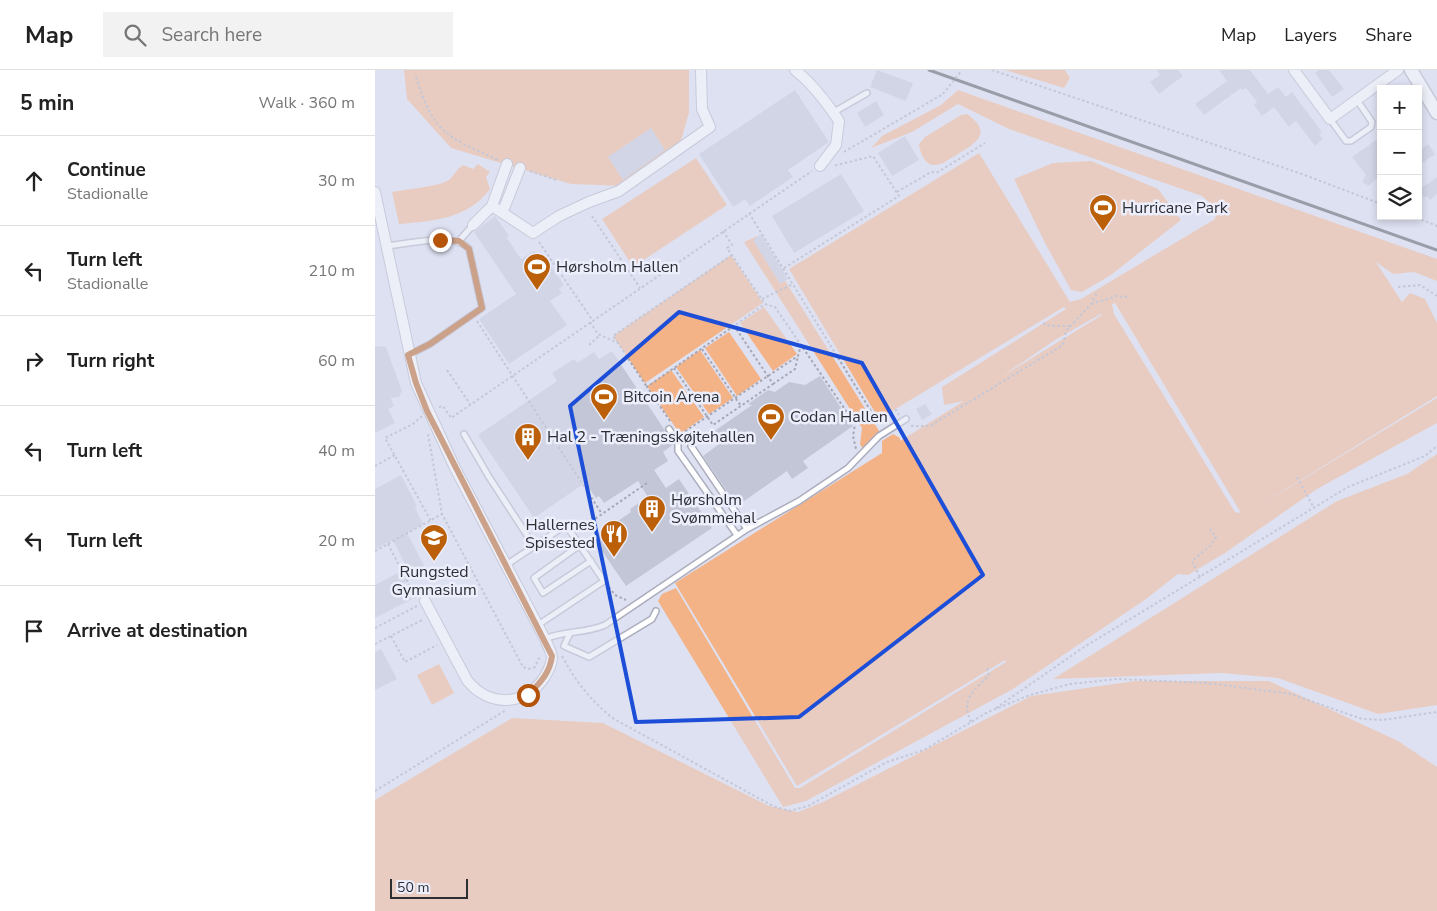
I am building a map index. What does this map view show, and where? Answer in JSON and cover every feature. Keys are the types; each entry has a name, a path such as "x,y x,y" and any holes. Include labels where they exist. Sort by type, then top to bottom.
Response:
{"street":[{"path":"492,206 503,211 533,233 559,216 619,191 710,127 702,109 701,70"},
{"path":"795,70 805,77 839,122 836,145 820,166"},
{"path":"1294,70 1330,119 1398,70"},
{"path":"1411,70 1437,113"},
{"path":"473,225 492,206 507,164"},
{"path":"503,211 520,168"},
{"path":"375,192 408,355 416,383 427,411 545,639 552,656 551,667 541,682 528,695 511,701 494,700 475,691 467,680 425,601"}],"lane":[{"path":"833,112 867,92"},
{"path":"1330,119 1346,141 1351,141 1371,127 1372,122 1357,100"},
{"path":"459,241 473,225"},
{"path":"387,246 459,241 469,249 482,308 430,344 408,355"},
{"path":"545,639 555,634 593,631 747,528 799,501 848,468 879,436 902,422"},
{"path":"672,428 678,443 678,451 737,535"},
{"path":"464,434 534,546"},
{"path":"691,446 747,528"},
{"path":"506,565 566,525 604,581 538,625"},
{"path":"581,545 534,578 543,593 591,561"},
{"path":"570,633 564,646 589,657 652,619 656,611"}],"path":[{"path":"837,157 943,94 962,70"},
{"path":"992,70 1302,174 1377,202"},
{"path":"416,77 425,106 442,131 458,142 507,164"},
{"path":"897,192 931,172 938,172 985,144"},
{"path":"427,411 443,406 451,418 820,166 830,167 873,156 899,196 783,269"},
{"path":"520,168 557,180"},
{"path":"749,213 877,421 896,410 902,422 930,426 1063,345 1070,326 1091,304 1097,291"},
{"path":"591,216 640,288"},
{"path":"1422,220 1437,226"},
{"path":"723,231 732,245 727,248 765,304 775,307 855,424 853,436 856,449 860,455"},
{"path":"533,233 600,335 618,343"},
{"path":"672,428 613,336 732,255"},
{"path":"762,299 793,284"},
{"path":"1398,287 1420,285 1437,296"},
{"path":"1091,304 1117,296 1127,297"},
{"path":"647,387 765,304"},
{"path":"473,315 511,376 603,514"},
{"path":"1043,323 1070,326"},
{"path":"734,326 773,384"},
{"path":"589,345 600,335"},
{"path":"674,368 713,425 795,369 801,345"},
{"path":"702,349 741,406"},
{"path":"683,440 680,435 798,356"},
{"path":"447,370 470,404"},
{"path":"413,424 385,438 431,521"},
{"path":"436,428 427,435 442,514 523,667 528,669 535,667 545,639 559,650 577,682 593,703 614,719 773,806 789,810 808,806 887,762 924,750 992,711 1030,695 1070,684 1117,680 1208,682 1291,694 1362,719 1382,720 1437,712"},
{"path":"992,711 1084,647 1348,487 1425,456 1437,446"},
{"path":"375,466 395,455"},
{"path":"1297,477 1314,508"},
{"path":"573,534 647,483"},
{"path":"375,551 442,514"},
{"path":"1200,577 1192,560 1210,546 1216,537 1210,529"},
{"path":"375,628 419,604 388,544"},
{"path":"604,581 615,595 632,602 634,605"},
{"path":"375,644 433,615"},
{"path":"391,636 405,662 446,640"},
{"path":"972,722 967,712 969,697 989,676 987,667"},
{"path":"375,791 506,711 511,701"}],"highlighted area":[{"path":"679,312 862,363 983,575 799,717 636,722 570,406"}],"shaded area":[{"path":"404,70 689,70 689,113 679,147 623,186 571,184 451,148 407,99"},
{"path":"1005,70 1065,70 1070,78 1064,88"},
{"path":"958,90 1437,259 1437,281 1414,272 1393,274 1376,262 1402,302 1410,293 1425,299 1437,323 1437,396 1245,514 1437,398 1437,423 1317,489 1225,553 1188,575 1178,574 1146,599 1013,689 806,801 783,807 658,601 662,594 676,588 795,788 800,788 1006,662 1005,660 797,786 675,583 882,453 882,441 893,434 900,438 900,441 964,401 944,405 942,387 1066,309 1064,307 879,419 789,269 979,153 1070,302 1081,299 1215,219 1217,209 1202,196 1009,129 958,104 912,132 871,148 882,136 941,105","holes":["1115,303 1241,513 1235,512 1114,314 1112,304","1102,315 1001,377 1055,340"]},
{"path":"967,114 980,127 981,133 975,143 942,163 933,165 927,162 921,154 919,144 925,137 961,115"},
{"path":"696,158 727,205 633,267 602,219"},
{"name":"Hurricane Park","path":"1091,161 1158,189 1181,220 1111,275 1082,292 1071,290 1045,243 1014,179 1053,163"},
{"path":"478,164 490,172 486,177 490,189 471,207 437,220 399,224 392,192 444,182 449,180 463,165 473,169"},
{"path":"757,236 881,434 865,452 860,444 862,428 744,242"},
{"path":"731,255 763,303 645,383 613,336"},
{"path":"764,307 797,354 773,371 740,323"},
{"path":"729,332 761,379 737,396 705,348"},
{"path":"700,350 733,398 709,414 676,367"},
{"path":"671,370 704,417 680,434 647,386"},
{"path":"1437,454 1437,705 1378,714 1278,678 1222,673 1053,679 1337,501 1407,474"},
{"path":"439,664 454,693 432,705 417,675"},
{"path":"1135,681 1269,681 1398,741 1437,767 1437,911 375,911 375,800 512,718 603,723 769,806 798,812 823,802 1031,696"}],"building":[{"path":"877,70 913,83 906,101 870,87"},
{"path":"1157,70 1178,70 1183,76 1159,94 1150,82 1160,75"},
{"path":"1219,70 1250,70 1268,94 1278,87 1286,97 1292,92 1322,132 1319,134 1323,139 1315,146 1296,121 1289,127 1274,107 1262,116 1254,105 1257,102 1246,88 1242,90 1241,88 1204,115 1195,104 1227,81"},
{"path":"1319,70 1329,70 1344,89 1332,97 1315,73"},
{"path":"795,90 829,142 788,170 793,177 750,206 745,199 733,207 699,154"},
{"path":"876,101 884,115 865,127 857,113"},
{"path":"651,128 665,150 623,180 608,157"},
{"path":"905,136 919,160 892,176 878,153"},
{"path":"1376,140 1377,141 1377,178 1369,186 1362,182 1366,175 1352,157"},
{"path":"1428,144 1435,154 1422,163 1422,149"},
{"path":"841,174 864,211 794,253 772,216"},
{"path":"1437,177 1437,194 1430,200 1427,196 1424,198 1422,188"},
{"name":"Hørsholm Hallen","path":"495,216 509,236 507,238 521,259 534,251 540,259 544,256 564,285 559,289 562,293 550,301 567,325 509,364 479,319 516,294 474,232"},
{"path":"761,234 788,279 780,284 753,240"},
{"path":"375,346 386,347 402,391 399,397 391,398 394,406 388,409 395,423 375,433"},
{"path":"612,351 674,444 663,452 668,461 654,470 666,488 679,479 712,528 626,586 600,548 588,550 595,541 593,538 631,512 630,509 648,497 638,481 604,503 599,496 596,498 585,483 534,518 478,435 557,381 552,373 574,359 577,363 594,352 599,359"},
{"name":"Codan Hallen","path":"820,376 853,426 803,461 808,468 792,479 787,471 737,506 703,456 722,442 703,439 752,405 748,404 768,390 775,392 789,382 805,385"},
{"path":"925,404 932,414 922,420 916,409"},
{"path":"401,475 417,506 415,507 423,524 407,533 427,571 404,583 412,599 375,618 375,585 407,568 393,540 375,549 375,489"},
{"path":"381,649 397,679 375,690 375,652"}],"railway":[{"path":"929,70 1437,250"}],"place":[{"name":"Hurricane Park","path":"1103,232"},
{"name":"Hørsholm Hallen","path":"537,291"},
{"name":"Bitcoin Arena","path":"604,421"},
{"name":"Codan Hallen","path":"771,441"},
{"name":"Hal 2 - Træningsskøjtehallen","path":"528,461"},
{"name":"Hørsholm Svømmehal","path":"652,533"},
{"name":"Hallernes Spisested","path":"614,558"},
{"name":"Rungsted Gymnasium","path":"434,562"}],"route":[{"path":"440,240 459,241 465,243 469,249 482,308 430,344 408,355 427,411 538,625 552,656 551,667 541,682 528,695"}]}
